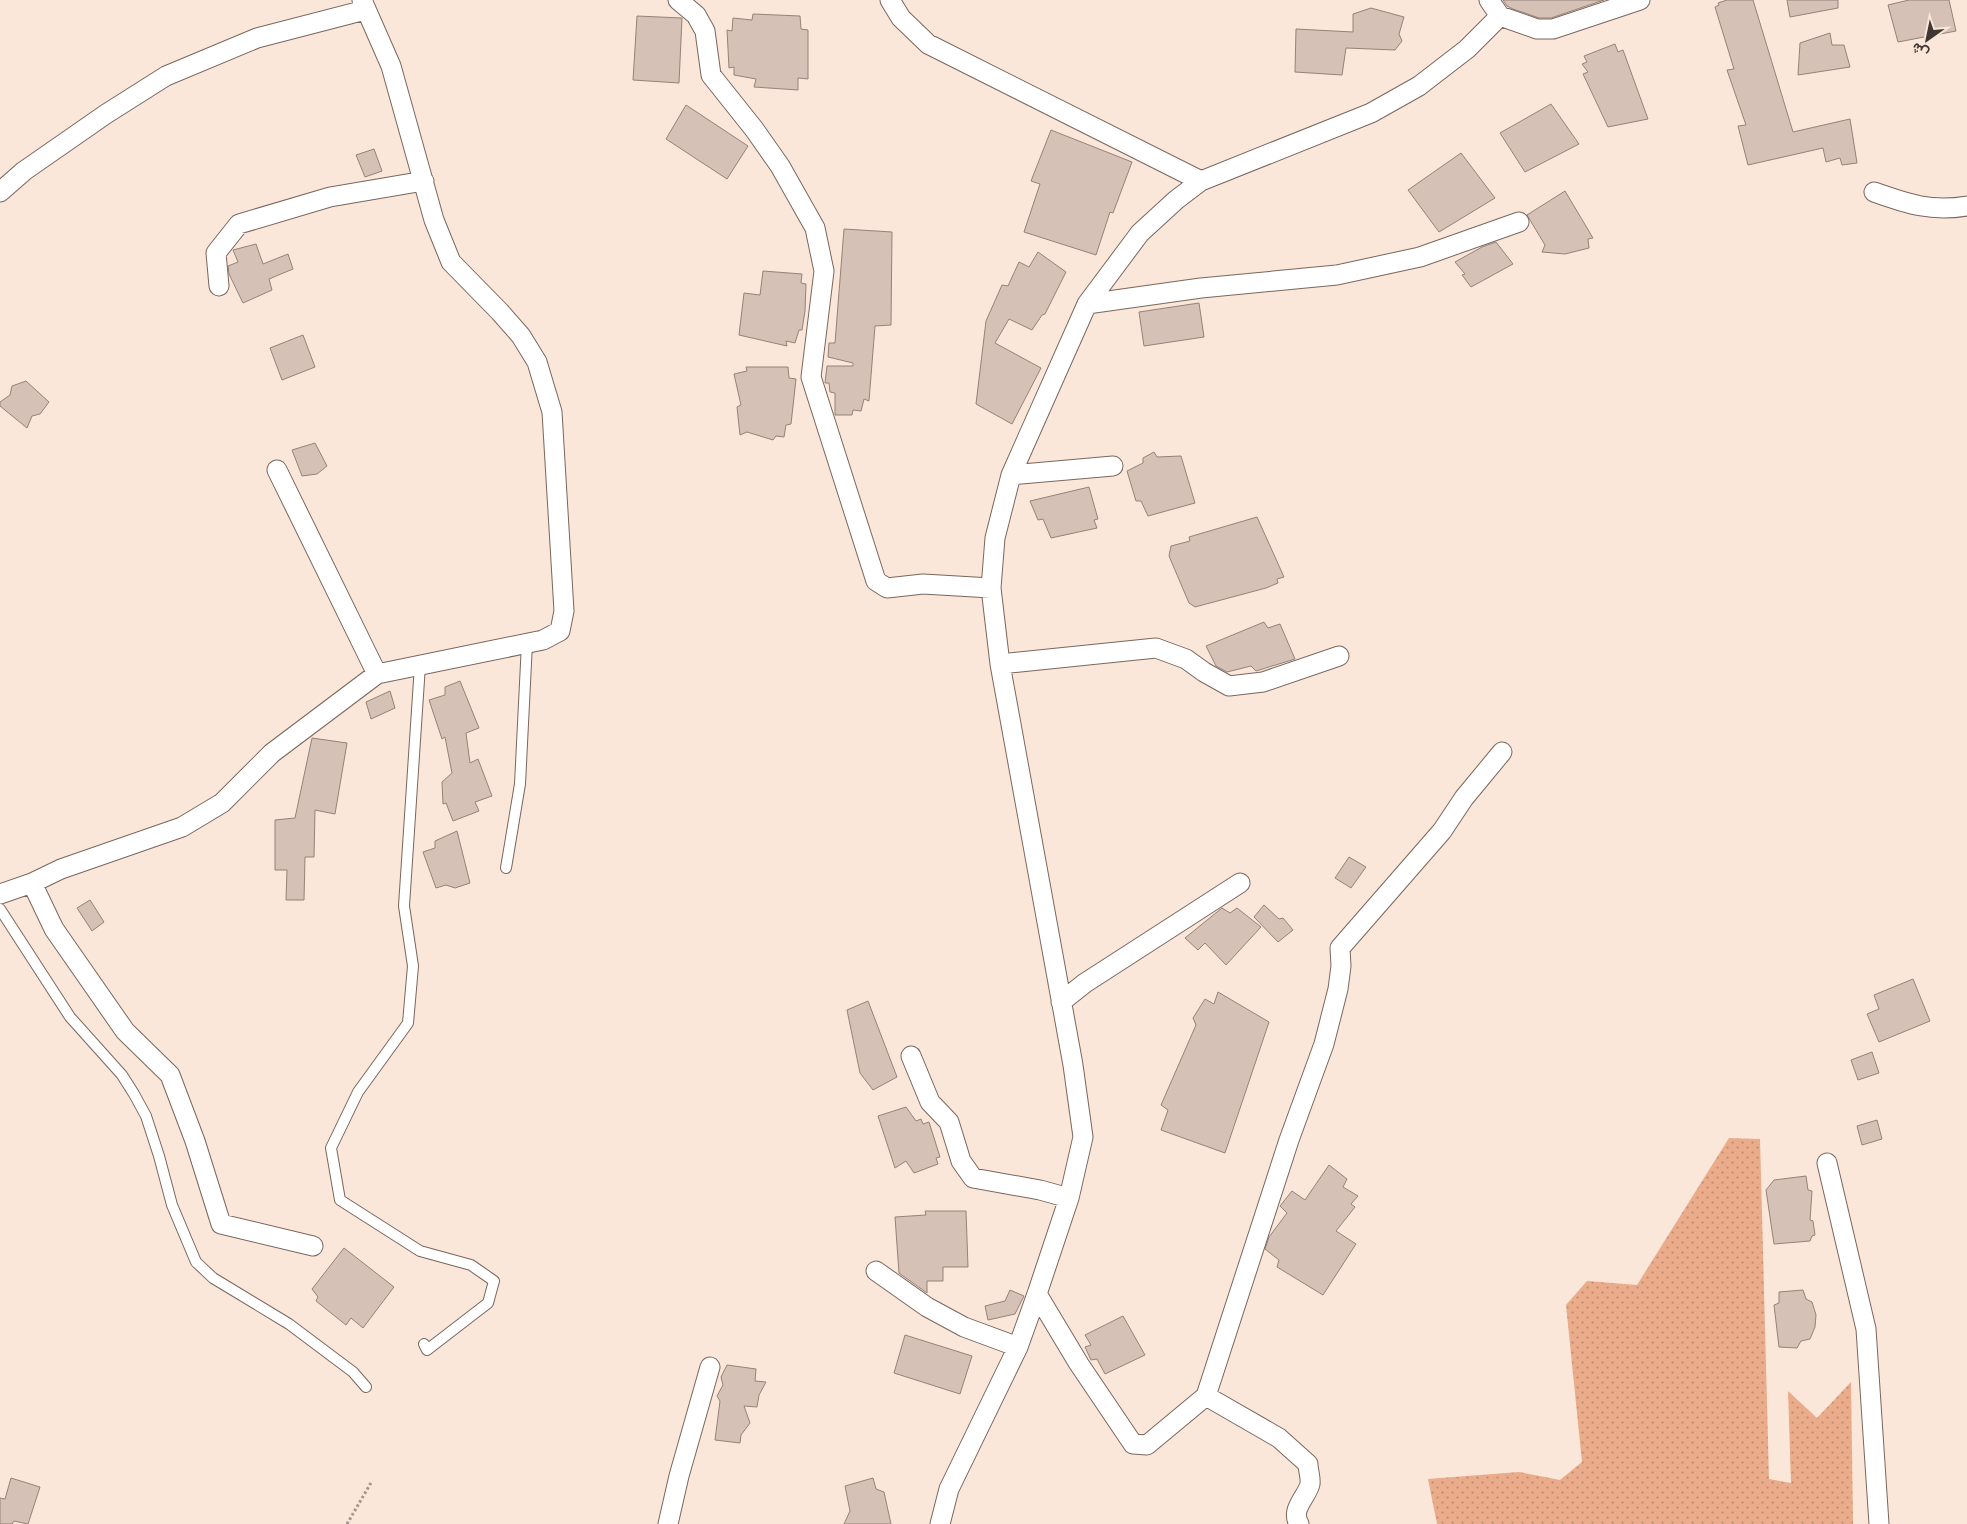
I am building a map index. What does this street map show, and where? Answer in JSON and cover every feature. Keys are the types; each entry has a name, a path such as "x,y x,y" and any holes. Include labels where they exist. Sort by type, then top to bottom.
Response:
{"street":[{"path":"678,0 696,15 705,31 711,75 754,129 780,166 815,228 824,271 811,377 876,581 886,588 924,584 991,588"},
{"path":"890,0 902,18 928,44 1201,181"},
{"path":"1489,0 1500,16 1518,24 1537,29 1553,29 1617,4 1640,0"},
{"path":"0,192 24,171 106,114 166,76 258,38 363,5 391,66 434,220 451,262 521,336 537,362 552,412 564,612 560,631 543,640 376,674 272,753 222,803 182,827 61,869 32,883 0,894"},
{"path":"940,1524 949,1489 1018,1347 1069,1198 1083,1137 1061,1002 1000,664 991,588 995,538 1011,475 1087,304 1140,233 1176,200 1201,181 1371,113 1427,80 1467,49 1500,16"},
{"path":"219,286 216,253 239,224 330,197 424,181"},
{"path":"1874,192 1914,206 1936,209 1967,206"},
{"path":"1087,304 1201,288 1337,275 1420,257 1519,222"},
{"path":"1011,475 1113,466"},
{"path":"277,470 376,674"},
{"path":"1000,664 1156,648 1186,659 1229,686 1263,682 1339,656"},
{"path":"1037,1294 1079,1364 1133,1444 1147,1445 1206,1396 1288,1140 1324,1044 1338,989 1340,948 1442,831 1464,798 1502,752"},
{"path":"32,883 54,929 125,1031 170,1076 195,1141 221,1224 313,1246"},
{"path":"1061,1002 1085,983 1240,883"},
{"path":"911,1056 930,1102 949,1122 961,1161 973,1178 1040,1190 1069,1198"},
{"path":"1827,1163 1866,1329 1879,1524"},
{"path":"876,1271 926,1307 964,1326 1018,1347"},
{"path":"668,1524 679,1476 710,1367"},
{"path":"1206,1396 1280,1438 1308,1464 1310,1484 1298,1505 1297,1521 1299,1524"}],"lane":[{"path":"506,868 520,784 527,643"},
{"path":"420,665 404,906 413,966 408,1023 358,1092 331,1148 340,1200 420,1251 470,1265 494,1281 488,1303 427,1350 424,1344"},
{"path":"0,909 70,1017 122,1075 134,1094 146,1116 160,1156 172,1205 196,1262 212,1278 289,1324 352,1372 366,1387"}],"path":[{"path":"347,1524 372,1481"}],"shaded area":[{"path":"1729,1138 1760,1139 1769,1479 1791,1483 1788,1391 1817,1418 1851,1382 1853,1524 1437,1524 1428,1479 1519,1472 1560,1480 1582,1462 1566,1305 1587,1281 1637,1285"}],"building":[{"path":"1503,0 1604,0 1551,18 1539,18 1507,6"},
{"path":"1727,0 1753,0 1793,132 1850,119 1857,163 1842,165 1840,158 1826,162 1823,148 1748,165 1738,126 1746,125 1727,70 1734,69 1715,7 1719,5 1718,3"},
{"path":"1787,0 1838,0 1838,8 1790,17"},
{"path":"1909,0 1949,0 1956,31 1898,42 1888,5"},
{"path":"1371,8 1404,17 1399,34 1402,41 1395,50 1346,48 1342,75 1295,72 1296,29 1353,32 1353,14"},
{"path":"753,14 800,16 801,29 808,30 808,79 798,78 798,90 754,87 756,79 734,75 734,67 729,68 727,30 732,31 733,18 752,20"},
{"path":"637,16 682,18 679,83 633,80"},
{"path":"1830,33 1832,45 1844,45 1850,67 1798,75 1800,43"},
{"path":"1615,44 1618,52 1623,50 1648,119 1608,127 1583,74 1588,72 1582,64 1587,62 1584,56"},
{"path":"1551,104 1579,144 1525,172 1500,133"},
{"path":"686,105 748,146 727,179 666,139"},
{"path":"1051,130 1132,162 1113,213 1110,212 1096,255 1024,232 1040,184 1031,181"},
{"path":"374,149 382,171 365,177 356,155"},
{"path":"1461,153 1495,198 1439,232 1408,190"},
{"path":"1565,191 1593,238 1588,239 1589,248 1565,254 1542,252 1545,245 1527,215"},
{"path":"844,229 892,232 891,325 875,326 869,401 864,399 861,411 853,410 852,415 835,415 835,393 830,392 829,383 825,383 827,366 853,366 853,363 828,357 829,343 835,343"},
{"path":"1496,242 1513,264 1471,287 1462,275 1465,274 1455,262 1482,247"},
{"path":"256,244 263,264 288,254 293,269 269,279 272,290 243,303 229,274 228,266 238,262 233,250"},
{"path":"1038,252 1066,272 1045,314 1042,315 1032,330 1009,319 995,343 1041,368 1012,424 976,404 986,321 1002,285 1008,286 1019,262 1029,267"},
{"path":"763,271 802,274 801,283 806,284 805,311 802,330 799,330 795,343 786,341 787,346 739,335 744,293 760,295"},
{"path":"1199,303 1204,337 1144,346 1139,312"},
{"path":"303,335 315,367 282,380 270,348"},
{"path":"746,367 788,367 789,378 796,379 791,424 786,425 784,437 776,436 773,440 747,432 740,435 737,407 741,405 734,374 747,371"},
{"path":"26,381 49,402 40,414 32,416 27,428 0,406 0,402 10,395 12,386"},
{"path":"315,443 327,466 317,474 302,476 292,450"},
{"path":"1154,452 1157,457 1181,456 1195,503 1148,516 1141,501 1136,501 1127,471 1143,463 1143,458"},
{"path":"1089,487 1098,519 1094,520 1097,528 1051,538 1043,519 1038,520 1030,501"},
{"path":"1257,517 1284,577 1277,579 1278,583 1266,588 1195,607 1189,603 1169,556 1171,546 1190,541 1189,537"},
{"path":"1264,622 1268,628 1280,624 1295,659 1256,671 1251,666 1227,672 1216,666 1206,646"},
{"path":"460,681 479,728 466,733 470,763 478,759 492,796 475,802 479,811 453,821 446,803 443,804 442,782 452,773 445,737 442,739 429,700 445,695 445,687"},
{"path":"390,691 395,708 371,719 366,702"},
{"path":"312,738 347,743 335,814 315,810 314,857 305,857 304,900 286,900 287,870 275,870 275,820 295,818"},
{"path":"457,831 470,883 455,888 446,885 436,888 423,852 435,848 435,841"},
{"path":"1349,857 1366,867 1351,888 1335,878"},
{"path":"90,900 104,922 92,931 77,908"},
{"path":"1264,905 1279,919 1283,918 1293,930 1278,942 1254,917"},
{"path":"1222,908 1230,913 1237,908 1261,927 1226,965 1205,943 1198,950 1185,938"},
{"path":"1913,979 1930,1021 1879,1042 1867,1014 1879,1009 1874,995"},
{"path":"1218,992 1269,1022 1225,1153 1161,1130 1168,1110 1161,1105 1196,1025 1193,1018 1205,999 1214,1004"},
{"path":"868,1001 897,1077 873,1090 860,1073 847,1010"},
{"path":"1872,1052 1879,1073 1858,1080 1851,1060"},
{"path":"906,1107 916,1121 921,1119 923,1124 929,1122 940,1157 936,1158 938,1164 914,1173 906,1161 895,1168 878,1116"},
{"path":"1877,1120 1882,1139 1862,1145 1857,1126"},
{"path":"1329,1165 1347,1179 1343,1187 1358,1196 1351,1204 1355,1207 1336,1231 1356,1244 1323,1295 1277,1267 1279,1260 1265,1249 1269,1237 1287,1213 1280,1206 1292,1191 1305,1200"},
{"path":"1806,1176 1808,1190 1812,1191 1810,1220 1813,1221 1815,1235 1812,1236 1810,1241 1774,1244 1766,1190 1774,1180"},
{"path":"925,1211 966,1211 968,1267 943,1267 943,1281 927,1281 927,1293 899,1273 895,1217 926,1215"},
{"path":"344,1248 394,1287 363,1328 351,1318 346,1325 316,1301 318,1297 312,1289"},
{"path":"1010,1290 1024,1296 1015,1314 988,1320 985,1306 1005,1301"},
{"path":"1803,1290 1806,1299 1812,1302 1816,1315 1815,1327 1810,1339 1801,1341 1797,1348 1779,1347 1774,1305 1779,1303 1779,1292"},
{"path":"1123,1316 1145,1355 1105,1374 1097,1359 1091,1360 1085,1347 1091,1345 1085,1335"},
{"path":"905,1335 972,1356 960,1394 894,1373"},
{"path":"727,1365 756,1369 755,1381 766,1382 759,1395 757,1407 744,1406 750,1423 741,1435 740,1443 715,1440 720,1401 717,1396 723,1385 721,1377"},
{"path":"11,1478 40,1487 28,1524 14,1521 12,1524 0,1524 0,1498 5,1499"},
{"path":"873,1478 876,1489 884,1492 891,1524 844,1524 850,1511 845,1486"}]}
